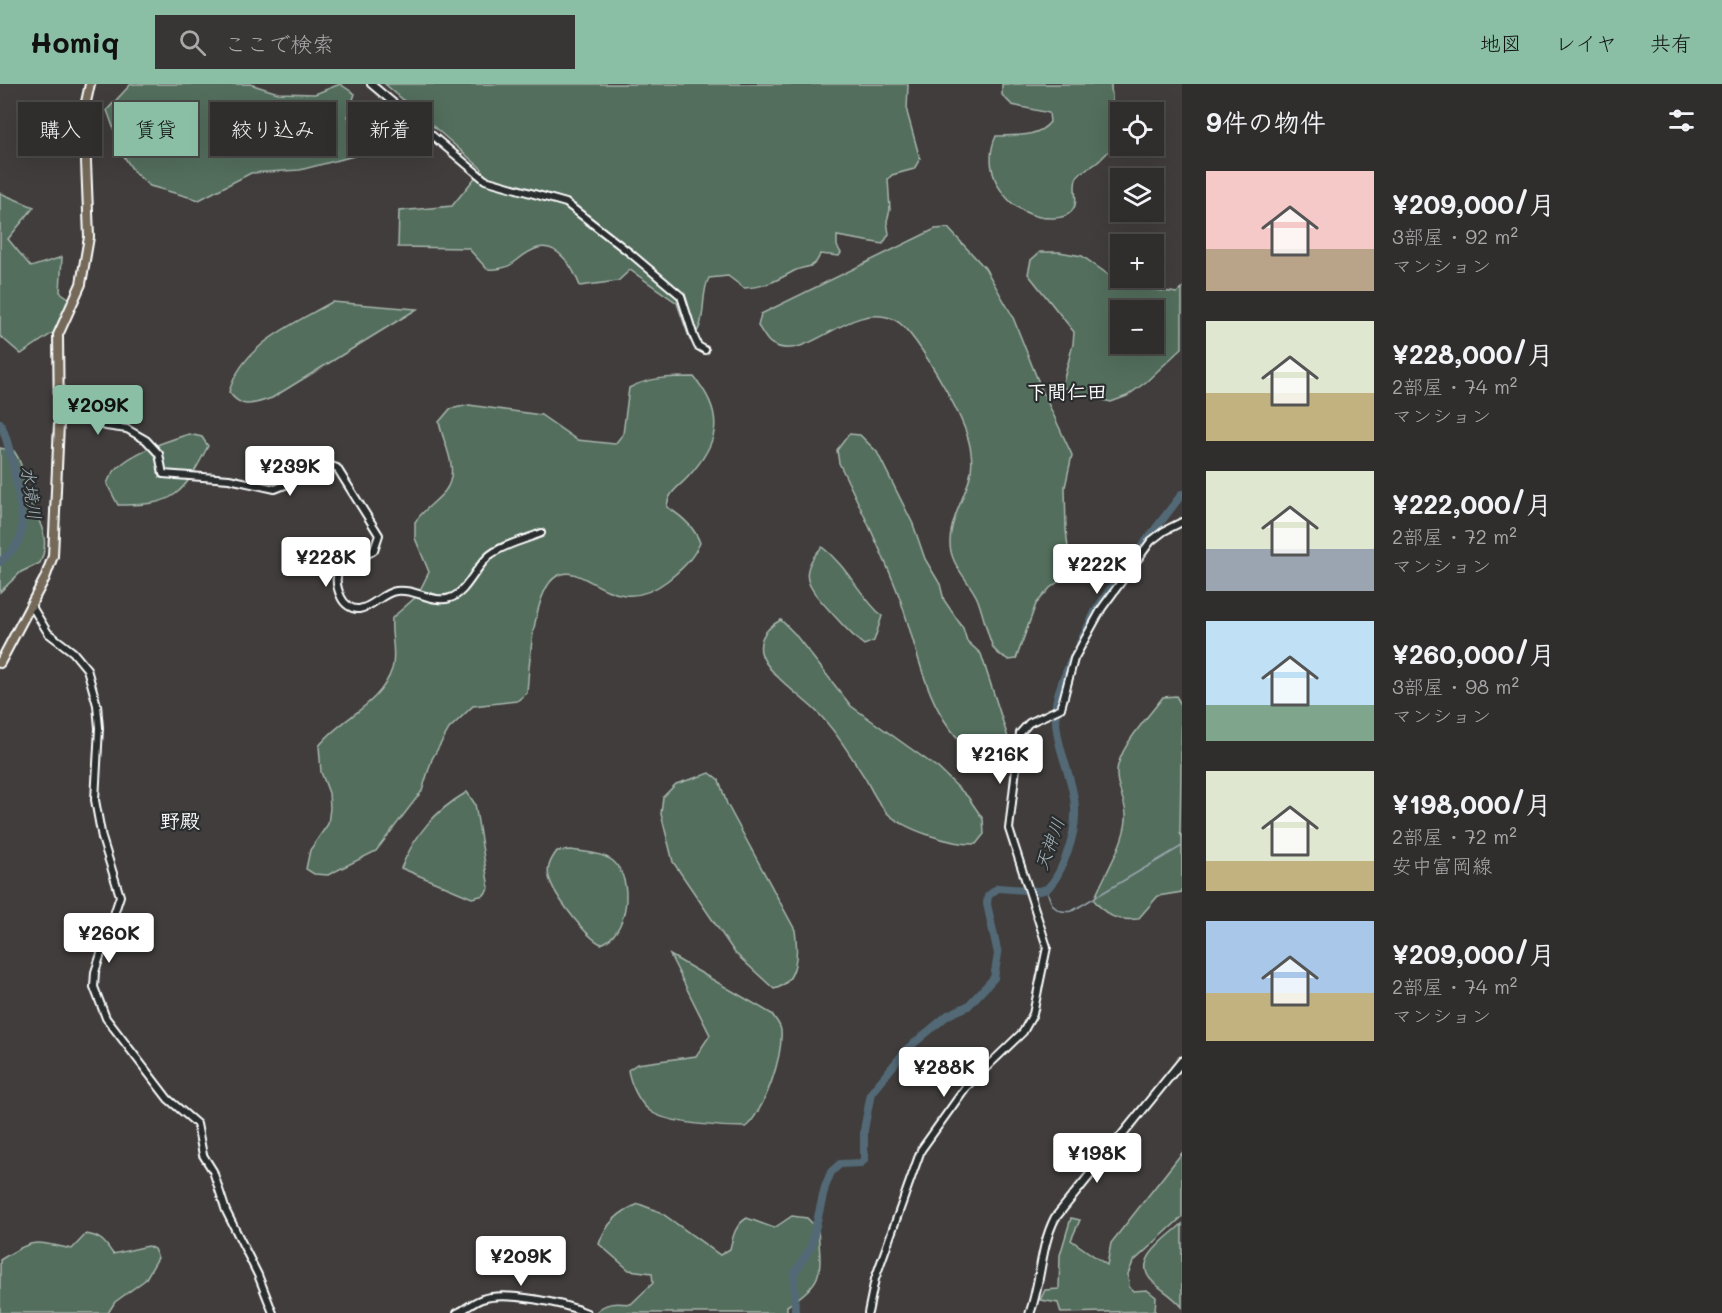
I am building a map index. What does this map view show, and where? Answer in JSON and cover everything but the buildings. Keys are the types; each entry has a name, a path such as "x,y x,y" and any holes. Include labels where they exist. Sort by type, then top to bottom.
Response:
{"main road":[{"path":"0,663 31,605 53,556 59,408 59,330 81,284 89,237 84,111 90,84"},
{"path":"1030,1313 1039,1286 1047,1237 1055,1218 1182,1061"}],"street":[{"path":"371,84 485,180 551,201 566,203 630,253 681,296 697,344 705,350"},
{"path":"59,408 106,426 127,429 146,440 159,454 163,474 229,479 275,489 290,483 305,465 318,461 337,468 379,535 374,550 348,561 340,571 340,595 343,601 355,609 363,608 387,593 397,590 448,599 463,591 474,572 492,553 541,533"},
{"path":"868,1313 882,1258 921,1150 975,1077 1023,1032 1031,1019 1047,947 1009,829 1017,740 1023,727 1057,711 1074,659 1102,608 1151,541 1182,522"},
{"path":"31,605 48,633 73,652 87,669 97,705 99,728 95,800 102,838 120,896 95,972 94,987 100,1005 106,1018 168,1099 197,1124 203,1155 213,1171 226,1211 258,1275 273,1313"},
{"path":"457,1313 481,1299 493,1297 555,1302 586,1313"}],"green space":[{"path":"131,84 250,84 278,93 315,94 340,84 355,94 352,102 348,102 347,116 348,156 354,156 300,170 251,173 199,200 150,186 134,172 124,156 198,156 198,102 114,102"},
{"path":"385,84 908,84 907,112 920,159 914,169 892,175 888,179 889,234 883,244 837,236 837,246 841,253 839,256 820,254 813,265 798,269 764,285 744,288 728,276 709,278 704,293 700,327 690,340 677,303 630,270 618,281 580,286 565,259 553,249 546,247 530,251 504,268 487,269 468,248 398,247 399,211 452,206 482,169 432,125 432,102 406,102"},
{"path":"1002,84 1111,84 1110,150 1077,177 1074,208 1067,215 1053,218 1038,217 1024,212 1002,192 995,180 992,151 996,136 1032,133 1039,131 1050,122 1049,113 1012,105 1002,95"},
{"path":"114,102 114,130 107,110"},
{"path":"0,193 34,207 8,239 31,267 62,257 60,292 70,299 54,332 21,354 0,336"},
{"path":"948,228 985,268 1012,315 1041,388 1072,455 1065,487 1070,565 1063,578 1050,588 1036,604 1016,659 1009,660 994,649 977,598 953,557 951,533 969,480 972,457 970,445 951,400 916,341 895,320 878,316 861,318 800,346 786,348 770,343 758,326 761,314 935,229"},
{"path":"1040,252 1059,252 1082,256 1110,276 1110,288 1143,288 1177,293 1182,288 1182,348 1146,382 1127,396 1111,402 1071,392 1062,386 1074,332 1028,274 1031,260"},
{"path":"332,302 417,309 272,398 248,404 234,398 229,392 236,375 257,348 286,328"},
{"path":"694,377 711,403 715,428 707,452 672,494 667,507 686,522 698,537 700,543 690,560 667,581 648,592 631,595 616,593 568,573 557,576 542,596 537,612 527,693 517,701 473,706 449,729 432,759 422,791 376,851 328,875 314,874 306,869 310,850 328,824 330,808 329,793 321,772 319,746 379,693 386,682 393,663 392,618 417,596 429,572 415,538 415,522 450,483 450,457 439,422 450,409 469,405 541,415 577,440 615,444 623,434 629,388 653,380"},
{"path":"189,434 202,437 208,446 184,486 165,500 137,505 118,505 107,484 112,474 120,466 141,452"},
{"path":"849,434 860,435 877,452 913,524 925,559 940,584 944,600 963,628 967,641 981,654 1012,750 991,763 969,749 952,731 938,710 919,662 896,588 839,463 837,450"},
{"path":"0,448 14,451 19,460 45,544 40,563 21,572 0,592"},
{"path":"822,547 839,563 882,616 874,641 864,645 859,641 811,587 807,573 809,565"},
{"path":"781,620 794,633 851,706 938,768 968,797 983,819 984,834 976,844 954,842 917,831 887,813 830,727 769,668 764,660 761,652 763,637 772,625"},
{"path":"1176,696 1182,706 1180,833 1182,837 1182,892 1158,896 1138,919 1113,917 1094,900 1118,850 1124,830 1126,814 1117,781 1121,755 1163,697"},
{"path":"710,773 719,780 727,804 795,930 795,965 788,980 782,986 774,989 735,953 673,862 661,814 663,797 676,784"},
{"path":"467,792 475,804 489,888 484,895 472,898 401,868 413,844 427,824 445,807"},
{"path":"571,850 609,858 620,870 624,881 626,893 622,919 610,939 601,944 587,933 571,914 557,894 549,877 549,866 557,851"},
{"path":"670,955 772,1014 780,1026 781,1041 776,1068 760,1108 746,1127 696,1124 669,1119 650,1111 633,1087 628,1070 637,1064 696,1056 710,1035"},
{"path":"1182,1153 1182,1217 1133,1262 1128,1274 1129,1287 1133,1291 1147,1290 1156,1297 1155,1311 1061,1313 1058,1303 1040,1300 1045,1290 1059,1289 1060,1255 1071,1218 1080,1220 1071,1240 1107,1265 1111,1243"},
{"path":"639,1204 660,1212 720,1255 730,1249 737,1227 747,1218 774,1228 792,1216 807,1218 818,1229 820,1266 815,1282 787,1306 787,1313 595,1313 599,1309 616,1303 631,1304 653,1283 652,1273 629,1270 599,1244 605,1230 614,1219 625,1210"},
{"path":"1182,1224 1182,1307 1153,1282 1147,1274 1146,1266 1153,1250"},
{"path":"86,1234 102,1240 113,1254 148,1246 154,1249 158,1258 145,1280 115,1302 108,1313 0,1313 0,1260 34,1243 72,1249"}],"waterway":[{"name":"水境川","path":"0,423 16,480 22,528 17,544 0,562"},
{"name":"天神川","path":"1080,643 1095,612 1114,583 1182,494"},
{"name":"天神川","path":"795,1313 794,1274 811,1247 825,1187 831,1172 840,1164 861,1163 864,1160 864,1130 871,1093 907,1049 948,1015 968,1006 994,978 998,954 987,904 988,896 998,888 1039,891 1047,889 1063,863 1074,831 1075,811 1073,793 1059,742 1056,704 1073,656"},
{"path":"1047,889 1054,907 1061,911 1072,911 1182,846"}],"district":[{"name":"下間仁田","path":"1067,392"},
{"name":"野殿","path":"180,821"}]}
